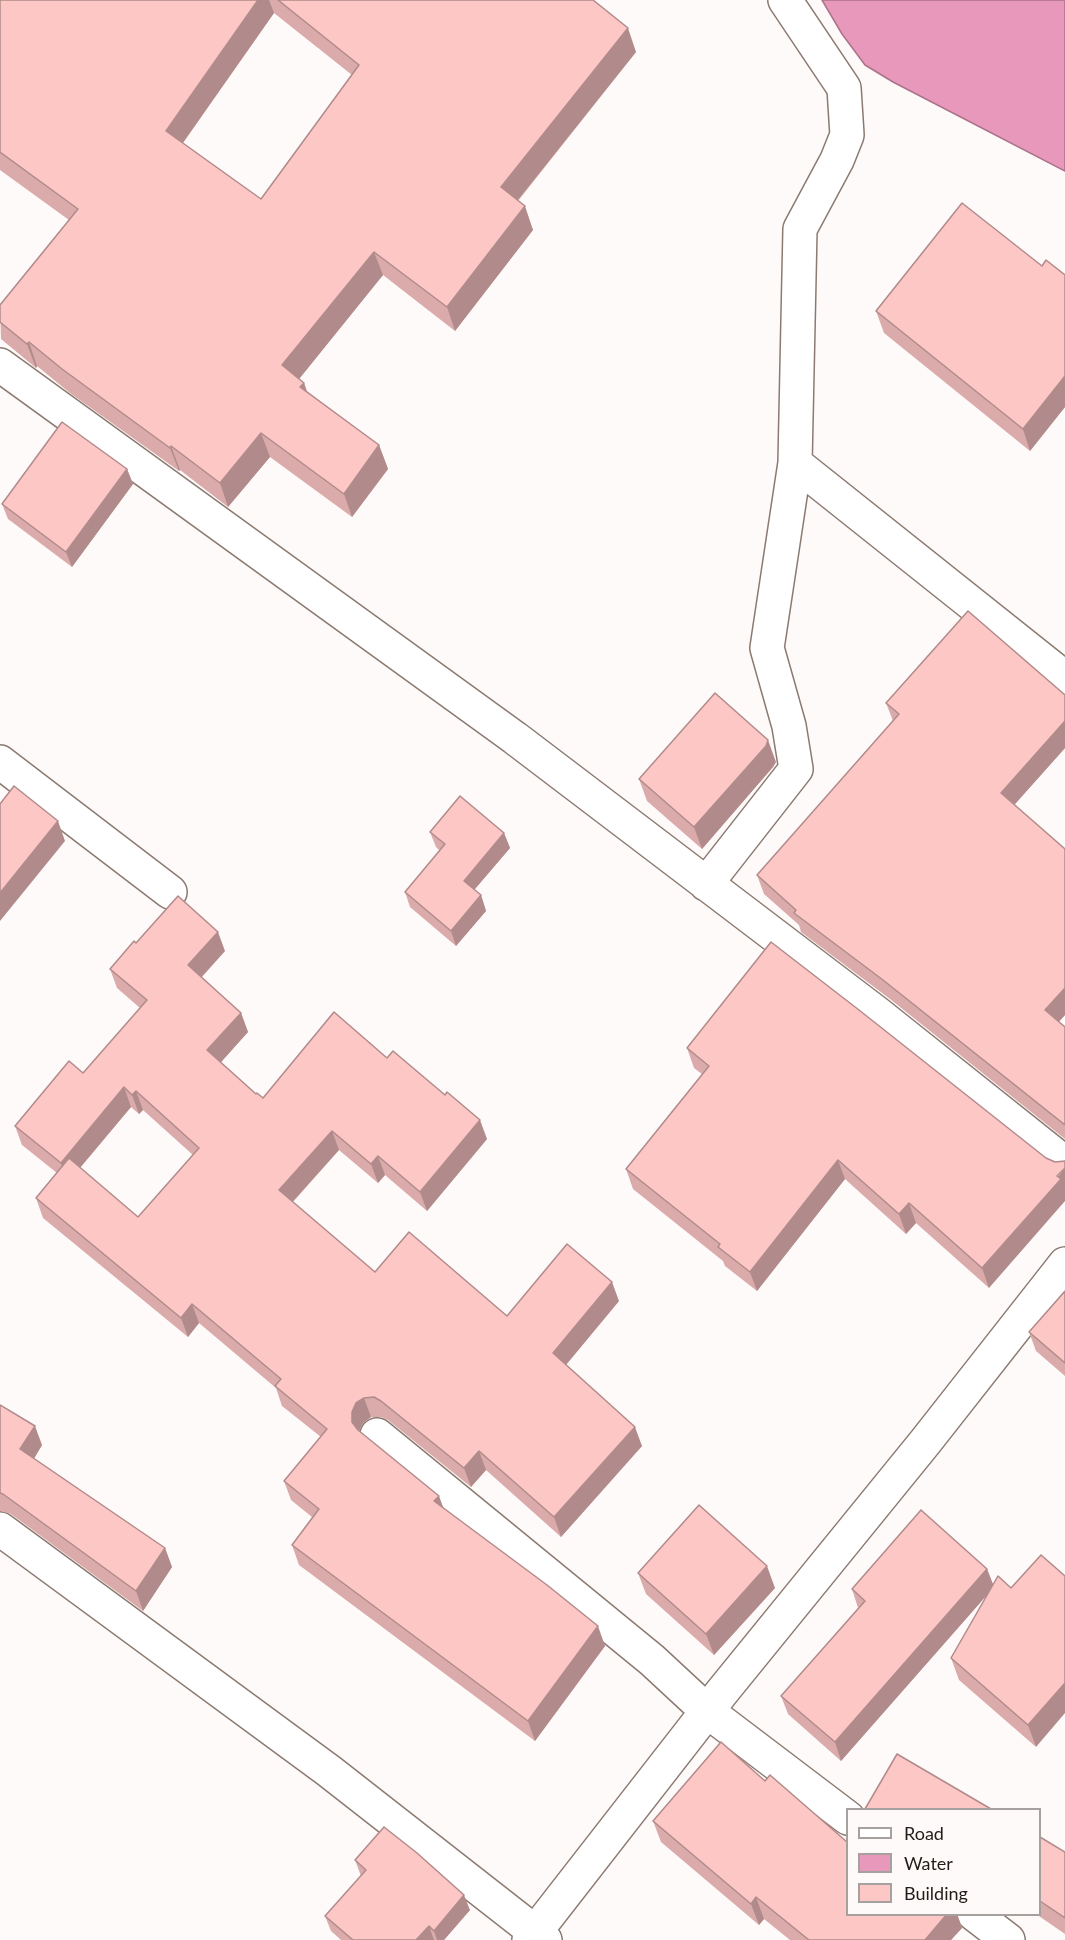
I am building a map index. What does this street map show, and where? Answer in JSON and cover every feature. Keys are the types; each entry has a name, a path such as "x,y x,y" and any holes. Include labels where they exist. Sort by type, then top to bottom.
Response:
{"street":[{"path":"706,884 796,769 789,726 767,648 795,463 800,229 837,160 847,135 844,88 785,0"},
{"path":"0,364 515,738 878,1014 1065,1162"},
{"path":"795,463 1065,678"},
{"path":"0,762 170,892"},
{"path":"0,1529 329,1771 536,1937 707,1711 926,1441 1065,1264"},
{"path":"377,1435 652,1660 707,1711 846,1816"},
{"path":"977,1916 1008,1940"}],"water":[{"path":"822,0 1065,0 1065,171 893,82 865,65 842,34"}],"building":[{"path":"0,0 258,0 166,131 261,199 359,65 278,0 593,0 628,28 501,187 525,206 447,307 374,252 282,365 304,383 300,387 379,445 344,494 261,433 220,483 62,369 29,342 27,344 0,322 0,305 78,209 0,152"},
{"path":"962,203 1042,266 1046,260 1065,275 1065,376 1023,429 876,311"},
{"path":"62,422 127,469 66,552 2,504"},
{"path":"968,611 1065,695 1065,721 1001,793 1065,849 1065,988 1045,1010 1065,1027 1065,1125 883,980 794,913 796,910 757,875 899,714 886,703"},
{"path":"715,693 768,740 766,746 694,827 639,779"},
{"path":"14,786 58,821 0,893 0,804"},
{"path":"460,796 504,833 464,881 481,895 451,931 405,892 445,844 430,832"},
{"path":"178,896 218,932 188,965 241,1013 207,1050 256,1094 263,1098 334,1012 387,1058 393,1051 445,1095 447,1092 480,1120 420,1192 378,1156 371,1164 332,1131 279,1190 375,1272 409,1232 507,1316 567,1244 612,1282 553,1353 635,1427 554,1517 479,1451 464,1468 374,1397 364,1398 356,1403 352,1412 352,1422 358,1430 439,1496 434,1501 598,1626 528,1721 292,1545 319,1509 284,1481 327,1429 275,1386 281,1379 192,1304 181,1318 36,1198 69,1158 138,1217 199,1148 136,1091 132,1095 124,1087 61,1163 15,1126 69,1061 83,1073 147,1000 110,969"},
{"path":"771,942 1046,1158 1055,1162 1065,1161 1065,1168 1057,1176 1061,1179 982,1268 909,1203 899,1214 838,1160 750,1272 718,1247 720,1244 626,1169 709,1066 687,1048"},
{"path":"1065,1291 1065,1363 1029,1332"},
{"path":"0,1405 35,1426 20,1449 165,1548 136,1591 0,1493"},
{"path":"699,1505 767,1566 706,1634 638,1573"},
{"path":"921,1510 987,1569 835,1742 781,1696 865,1601 852,1589"},
{"path":"1041,1555 1065,1576 1065,1683 1028,1725 951,1658 998,1576 1011,1588"},
{"path":"721,1742 765,1781 770,1775 846,1841 846,1916 945,1916 925,1940 809,1940 756,1897 751,1904 653,1821"},
{"path":"897,1754 989,1808 866,1808"},
{"path":"384,1827 464,1895 434,1931 429,1926 416,1940 353,1940 325,1916 366,1870 355,1860"},
{"path":"1041,1838 1065,1852 1065,1918 1041,1902"}]}
